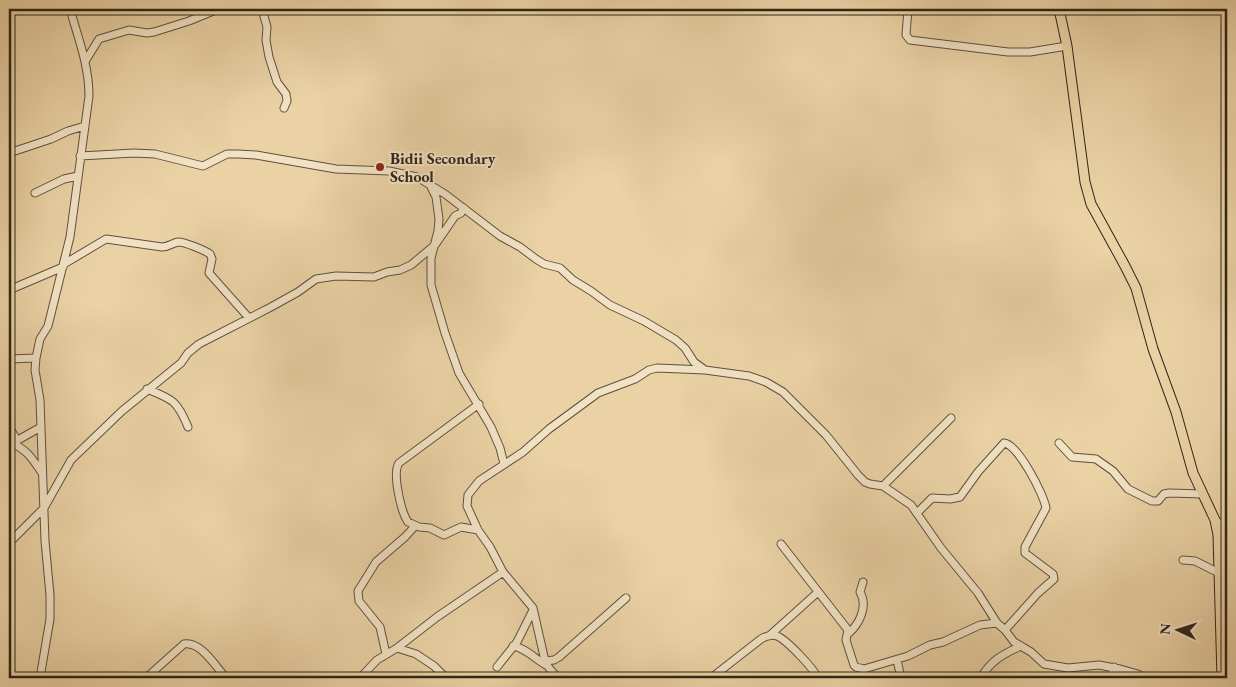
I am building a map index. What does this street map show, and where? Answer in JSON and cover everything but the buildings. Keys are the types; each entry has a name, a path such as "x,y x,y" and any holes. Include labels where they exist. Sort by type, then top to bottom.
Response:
{"main road":[{"path":"1059,9 1067,46 1085,182 1091,204 1136,288 1153,349 1176,412 1193,473 1215,520 1222,576 1222,678"}],"street":[{"path":"40,678 50,619 50,595 45,541 41,427 36,358 40,339 48,326 70,238 80,156 90,96 86,60 70,9"},
{"path":"86,60 99,39 132,29 143,33 154,32 218,9"},
{"path":"262,9 267,27 266,40 269,57 277,82 286,94 287,101 284,108"},
{"path":"908,9 906,36 910,40 1008,52 1030,52 1067,46"},
{"path":"9,153 85,126"},
{"path":"80,156 134,152 155,154 203,166 227,154 256,155 336,169 403,173 417,177 464,208 500,236 544,264 560,268 573,280 610,305 644,320 669,336 685,348 694,362 705,370"},
{"path":"35,192 64,179 78,176"},
{"path":"430,184 436,197 439,219 431,258 431,286 459,373 479,404 493,431 503,456 504,464"},
{"path":"9,543 44,508 71,460 122,410 181,363 199,344 298,292 316,279 336,276 374,277 411,265 435,245 455,216 461,213 464,208"},
{"path":"9,290 64,266 106,239 162,247 183,243 210,254 212,259 209,273 249,318"},
{"path":"9,359 36,358"},
{"path":"546,663 534,610 518,588 503,572 490,547 478,530 467,506 468,495 479,481 523,452 555,424 598,393 635,379 649,370 657,368 705,370 749,376 774,386 794,402 826,435 858,475 870,484 883,486 906,501 978,593 996,623 1005,630 1009,638 1031,652 1044,664 1050,666 1068,668 1091,664 1114,667 1138,674 1144,678"},
{"path":"147,389 173,401 180,410 188,427"},
{"path":"478,530 461,527 444,535 430,528 415,526 408,522 400,506 396,473 397,465 479,404"},
{"path":"883,486 951,418"},
{"path":"12,443 41,427"},
{"path":"9,428 12,443"},
{"path":"12,443 25,449 42,473"},
{"path":"917,513 932,498 950,499 960,497 978,472 1004,443 1010,445 1024,463 1043,496 1046,508 1025,547 1024,553 1053,574 1054,579 1038,593 1005,630"},
{"path":"1059,443 1072,457 1096,459 1113,471 1128,489 1152,502 1158,501 1164,494 1169,493 1202,494"},
{"path":"1215,520 1227,529"},
{"path":"386,654 380,627 359,601 358,591 376,562 406,537 415,526"},
{"path":"781,544 849,633"},
{"path":"1183,560 1195,561 1222,576"},
{"path":"360,678 377,660 397,648 437,616 503,572"},
{"path":"863,582 860,592 863,597 864,607 854,629 849,633 846,640 854,665 860,668 864,669 897,660 980,625 996,623"},
{"path":"711,678 762,639 769,636 818,592"},
{"path":"546,663 559,657 626,598"},
{"path":"497,667 514,646 534,610"},
{"path":"769,636 779,637 812,668 818,678"},
{"path":"146,678 184,644 190,643 198,645 226,678"},
{"path":"514,646 524,649 530,655 546,663 558,678"},
{"path":"981,678 990,663 1020,646"},
{"path":"397,648 416,654 434,666 446,678"},
{"path":"897,660 901,678"},
{"path":"1111,678 1114,667"},
{"path":"860,668 864,678"}],"place":[{"name":"Bidii Secondary School","path":"380,167"}]}
